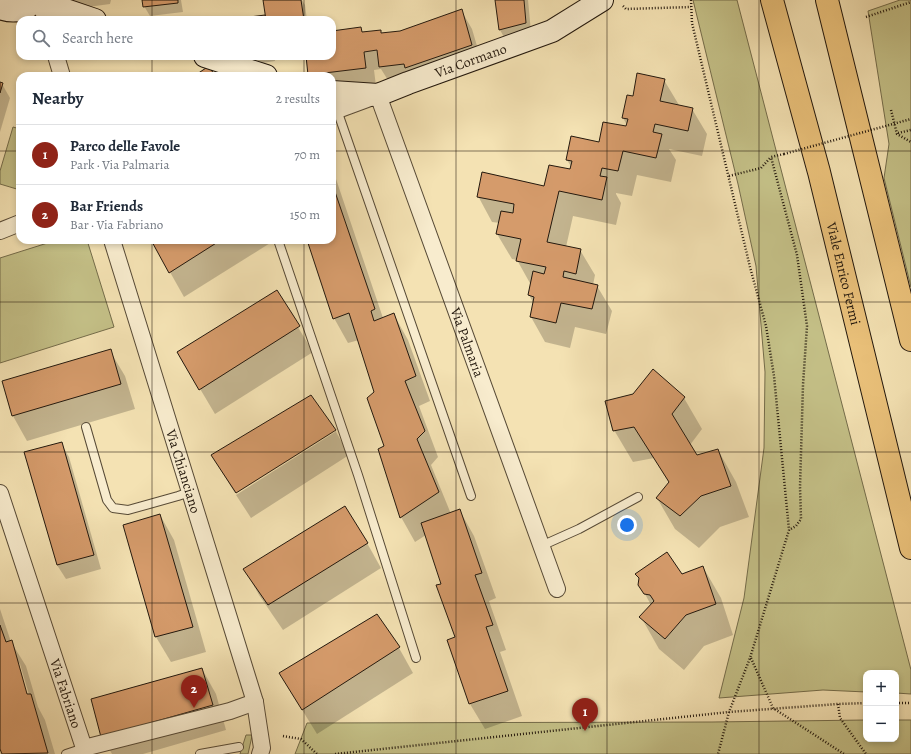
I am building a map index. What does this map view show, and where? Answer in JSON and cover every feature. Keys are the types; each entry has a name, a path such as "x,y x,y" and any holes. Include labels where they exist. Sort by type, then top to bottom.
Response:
{"main road":[{"name":"Viale Enrico Fermi","path":"772,0 819,172 911,548"},
{"path":"827,0 911,340"}],"street":[{"name":"Via Cormano","path":"336,104 378,95 552,31 611,2"},
{"path":"0,8 14,11 21,10 28,6 39,5 80,16"},
{"path":"57,60 61,72"},
{"path":"217,60 254,72"},
{"name":"Via Palmaria","path":"378,95 557,589"},
{"path":"0,231 16,225"},
{"name":"Via Chianciano","path":"113,244 255,702 262,748 260,754"},
{"name":"Via Fabriano","path":"0,493 84,748"},
{"path":"84,748 230,711 255,702"}],"lane":[{"path":"336,110 471,496"},
{"path":"279,244 358,475 416,658"},
{"path":"86,427 107,500 113,508 128,510 190,492"},
{"path":"541,546 579,529 638,497"},
{"path":"200,754 239,747"},
{"path":"66,754 84,748"}],"path":[{"path":"691,0 692,23 766,326 774,376 789,530 750,658 729,712 718,754"},
{"path":"611,2 626,9 691,7"},
{"path":"866,17 911,2"},
{"path":"890,110 897,134 911,142"},
{"path":"729,176 761,168 771,157 911,119"},
{"path":"897,134 911,130"},
{"path":"771,157 797,255 807,326 803,385 800,487 801,519 796,526 789,530"},
{"path":"750,658 773,708 844,754"},
{"path":"335,754 729,712 863,703"},
{"path":"899,703 911,703"},
{"path":"838,704 840,718 866,754"},
{"path":"283,736 301,739 317,754"}],"shaded area":[{"path":"693,0 737,0 911,670 911,694 899,693 899,670 863,670 863,692 823,690 719,698 744,598 764,448 765,372 756,266 738,184"},
{"path":"900,0 911,0 911,287 884,178 889,144 868,11"},
{"path":"13,127 16,128 16,189 0,184 0,171"},
{"path":"44,244 88,244 114,327 0,363 0,258"},
{"path":"863,720 863,742 899,742 899,720 911,720 911,754 295,754 307,723"},
{"path":"246,735 252,736 248,754 240,754"}],"building":[{"path":"142,0 178,0 178,3 143,7"},
{"path":"263,0 301,0 303,16 265,16"},
{"path":"495,0 524,0 526,23 499,30"},
{"path":"462,9 472,45 405,68 404,64 379,67 377,50 364,52 366,68 333,72 308,72 306,60 336,60 336,30 361,27 362,32 381,30 381,33 400,31"},
{"path":"209,66 213,72 200,72"},
{"path":"637,73 665,79 660,101 693,108 688,131 655,124 653,132 662,134 656,158 623,151 618,171 602,168 600,176 607,177 602,200 559,191 547,242 581,249 576,274 564,271 563,277 598,285 592,309 561,303 556,323 530,317 534,297 528,295 533,271 544,274 546,267 516,261 521,239 496,234 501,211 513,213 514,204 477,197 482,172 544,186 549,165 570,169 572,161 566,160 571,136 599,142 603,122 626,126 628,119 622,118 627,95 633,96"},
{"path":"0,82 3,83 0,93"},
{"path":"336,195 375,309 371,311 374,321 394,313 416,376 405,381 425,431 417,439 439,492 400,518 378,449 384,446 367,398 374,392 349,313 333,319 308,244 336,244"},
{"path":"153,244 215,244 169,273"},
{"path":"277,290 300,326 199,390 177,352"},
{"path":"111,349 121,384 12,416 2,381"},
{"path":"653,369 685,397 672,414 697,455 718,449 731,486 701,496 680,516 656,498 669,482 634,427 613,431 605,401 633,394"},
{"path":"311,395 336,430 236,493 211,455"},
{"path":"62,442 94,555 57,565 24,452"},
{"path":"345,506 368,543 268,605 243,569"},
{"path":"460,509 482,573 475,575 493,625 486,627 508,691 469,704 447,640 455,637 436,585 441,584 421,523"},
{"path":"160,514 193,627 155,637 123,525"},
{"path":"667,552 682,574 703,566 716,604 686,615 665,639 639,617 654,601 650,595 644,594 638,585 639,578 635,574"},
{"path":"377,614 400,647 302,710 279,673"},
{"path":"0,625 6,642 12,640 27,694 31,694 48,753 2,754 0,749"},
{"path":"202,668 213,705 101,737 91,699"}],"place":[{"name":"Bar Friends","path":"194,708"},
{"name":"Parco delle Favole","path":"585,731"}]}
